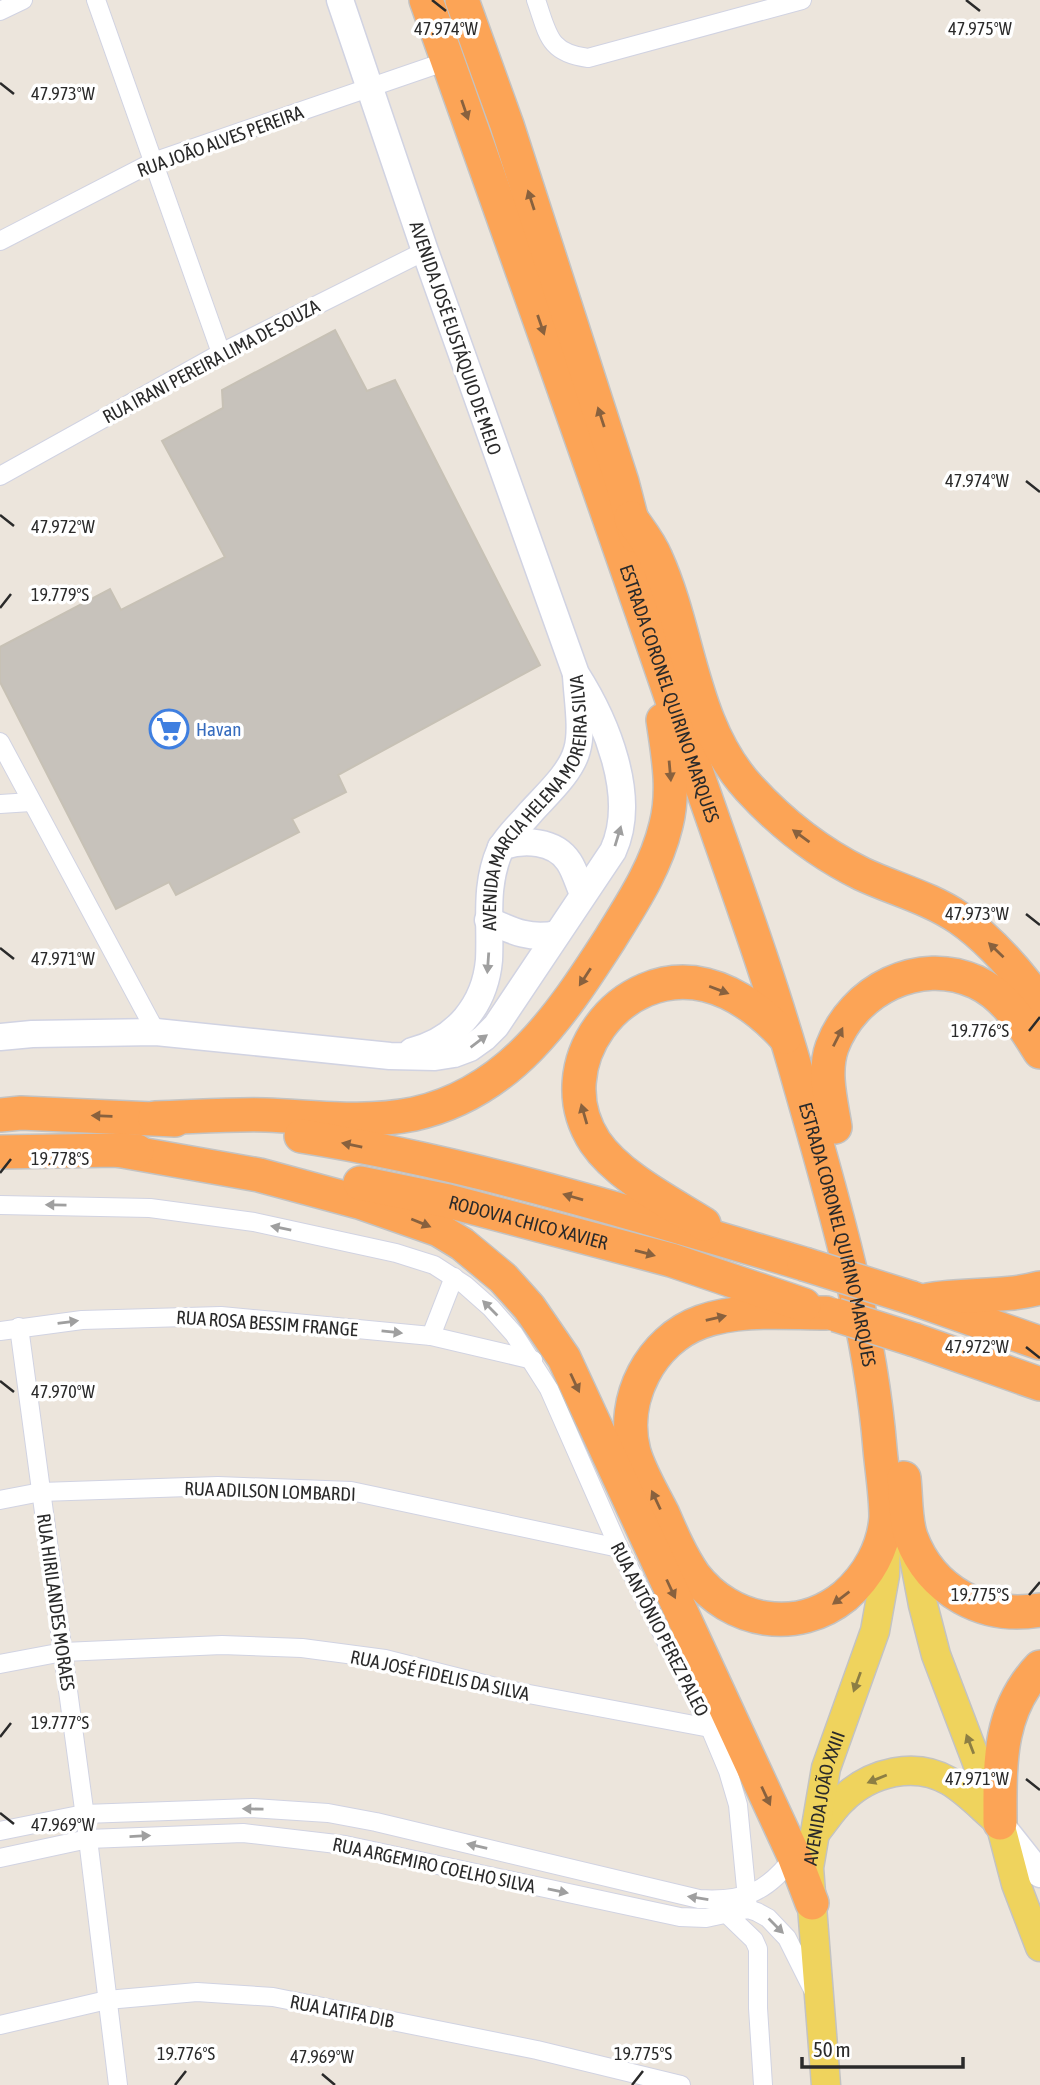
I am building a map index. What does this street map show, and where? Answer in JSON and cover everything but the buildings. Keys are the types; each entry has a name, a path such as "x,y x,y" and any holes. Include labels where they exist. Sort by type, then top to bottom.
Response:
{"highway":[{"name":"ESTRADA CORONEL QUIRINO MARQUES","path":"425,0 649,631 787,1039 886,1399"},
{"name":"ESTRADA CORONEL QUIRINO MARQUES","path":"462,0 512,139 622,482 663,628 728,824 835,1127 862,1236 886,1399"},
{"path":"631,517 650,545 665,580 685,652 715,737 730,765 746,785 792,831 827,855 864,875 959,918 1019,974 1040,1002"},
{"path":"155,1118 264,1115 353,1121 417,1113 450,1102 479,1087 509,1067 537,1043 566,1007 644,885 667,824 671,792 670,768 649,631"},
{"path":"835,1127 828,1066 839,1032 859,1006 881,986 899,978 937,974 958,976 976,982 1009,1006 1040,1052"},
{"path":"734,1244 615,1165 594,1141 583,1115 579,1090 580,1066 588,1044 602,1022 618,1006 636,993 671,984 705,985 723,991 751,1007 787,1039"},
{"name":"RODOVIA CHICO XAVIER","path":"0,1115 21,1113 155,1118 234,1125 442,1164 562,1194 804,1264 917,1299 1040,1343"},
{"path":"117,1150 259,1175 402,1216 439,1230 462,1244 503,1278 529,1307 564,1358 804,1845 812,1903"},
{"name":"RODOVIA CHICO XAVIER","path":"0,1152 117,1150 262,1164 448,1201 671,1260 1040,1384"},
{"path":"917,1299 954,1295 1018,1294 1040,1288"},
{"path":"831,1314 737,1314 697,1323 666,1343 642,1375 635,1394 631,1415 635,1454 682,1556 693,1573 722,1602 757,1618 796,1619 817,1613 836,1603 864,1578 898,1527"},
{"path":"954,1355 1040,1403"},
{"path":"886,1399 898,1527 928,1568 965,1601 995,1611 1040,1610"},
{"path":"1000,1823 1000,1759 1004,1735 1021,1690 1040,1667"}],"main road":[{"name":"AVENIDA JOÃO XXIII","path":"804,1845 826,1768 878,1617 885,1575 898,1527"},
{"path":"898,1527 936,1655 1000,1823 1016,1884 1040,1947"},
{"path":"804,1845 843,1799 859,1786 906,1770 928,1771 948,1780 1000,1823"},
{"path":"812,1903 827,2085"}],"street":[{"path":"0,11 23,0"},
{"path":"96,0 221,353"},
{"name":"AVENIDA JOSÉ EUSTÁQUIO DE MELO","path":"341,0 425,251 576,674"},
{"path":"536,0 557,48 570,56 588,58 802,0"},
{"name":"RUA JOÃO ALVES PEREIRA","path":"0,241 153,162 447,61"},
{"name":"RUA IRANI PEREIRA LIMA DE SOUZA","path":"0,476 221,353 425,251"},
{"name":"AVENIDA MARCIA HELENA MOREIRA SILVA","path":"390,1056 426,1047 442,1039 468,1018 483,990 487,973 491,875 501,847 574,759 579,736 576,674"},
{"name":"AVENIDA MARCIA HELENA MOREIRA SILVA","path":"0,1037 156,1032 390,1056 435,1057 470,1048 496,1026 619,838 622,807 620,782 594,703 576,674"},
{"path":"0,742 156,1032"},
{"path":"0,804 31,802"},
{"path":"501,847 521,842 555,849 570,862 583,894"},
{"path":"488,920 523,935 543,937 557,933"},
{"name":"RUA ANTÔNIO PEREZ PALEO","path":"0,1205 150,1208 254,1222 396,1253 434,1265 454,1277 491,1308 533,1360 549,1389 619,1548 710,1728 728,1771 738,1805 748,1902"},
{"path":"431,1336 454,1277"},
{"name":"RUA ROSA BESSIM FRANGE","path":"0,1331 82,1320 221,1316 431,1336 533,1360"},
{"name":"RUA HIRILANDES MORAES","path":"19,1327 88,1839 118,2085"},
{"name":"RUA ADILSON LOMBARDI","path":"0,1500 41,1492 218,1486 351,1491 619,1548"},
{"name":"RUA JOSÉ FIDELIS DA SILVA","path":"0,1664 63,1652 222,1645 302,1648 384,1659 508,1690 710,1728"},
{"name":"RUA ARGEMIRO COELHO SILVA","path":"0,1831 84,1814 252,1808 328,1813 376,1822 726,1907"},
{"path":"1000,1823 1040,1874"},
{"name":"RUA ARGEMIRO COELHO SILVA","path":"0,1858 88,1839 243,1833 345,1845 680,1917 706,1918 726,1907 748,1902 776,1879 804,1845"},
{"path":"748,1902 787,1938 818,2000"},
{"path":"726,1907 754,1940 758,1949 758,2008 763,2085"},
{"name":"RUA LATIFA DIB","path":"0,2025 107,2000 197,1992 273,1997 537,2050 681,2085"}],"place":[{"name":"Havan","path":"169,729"}]}
